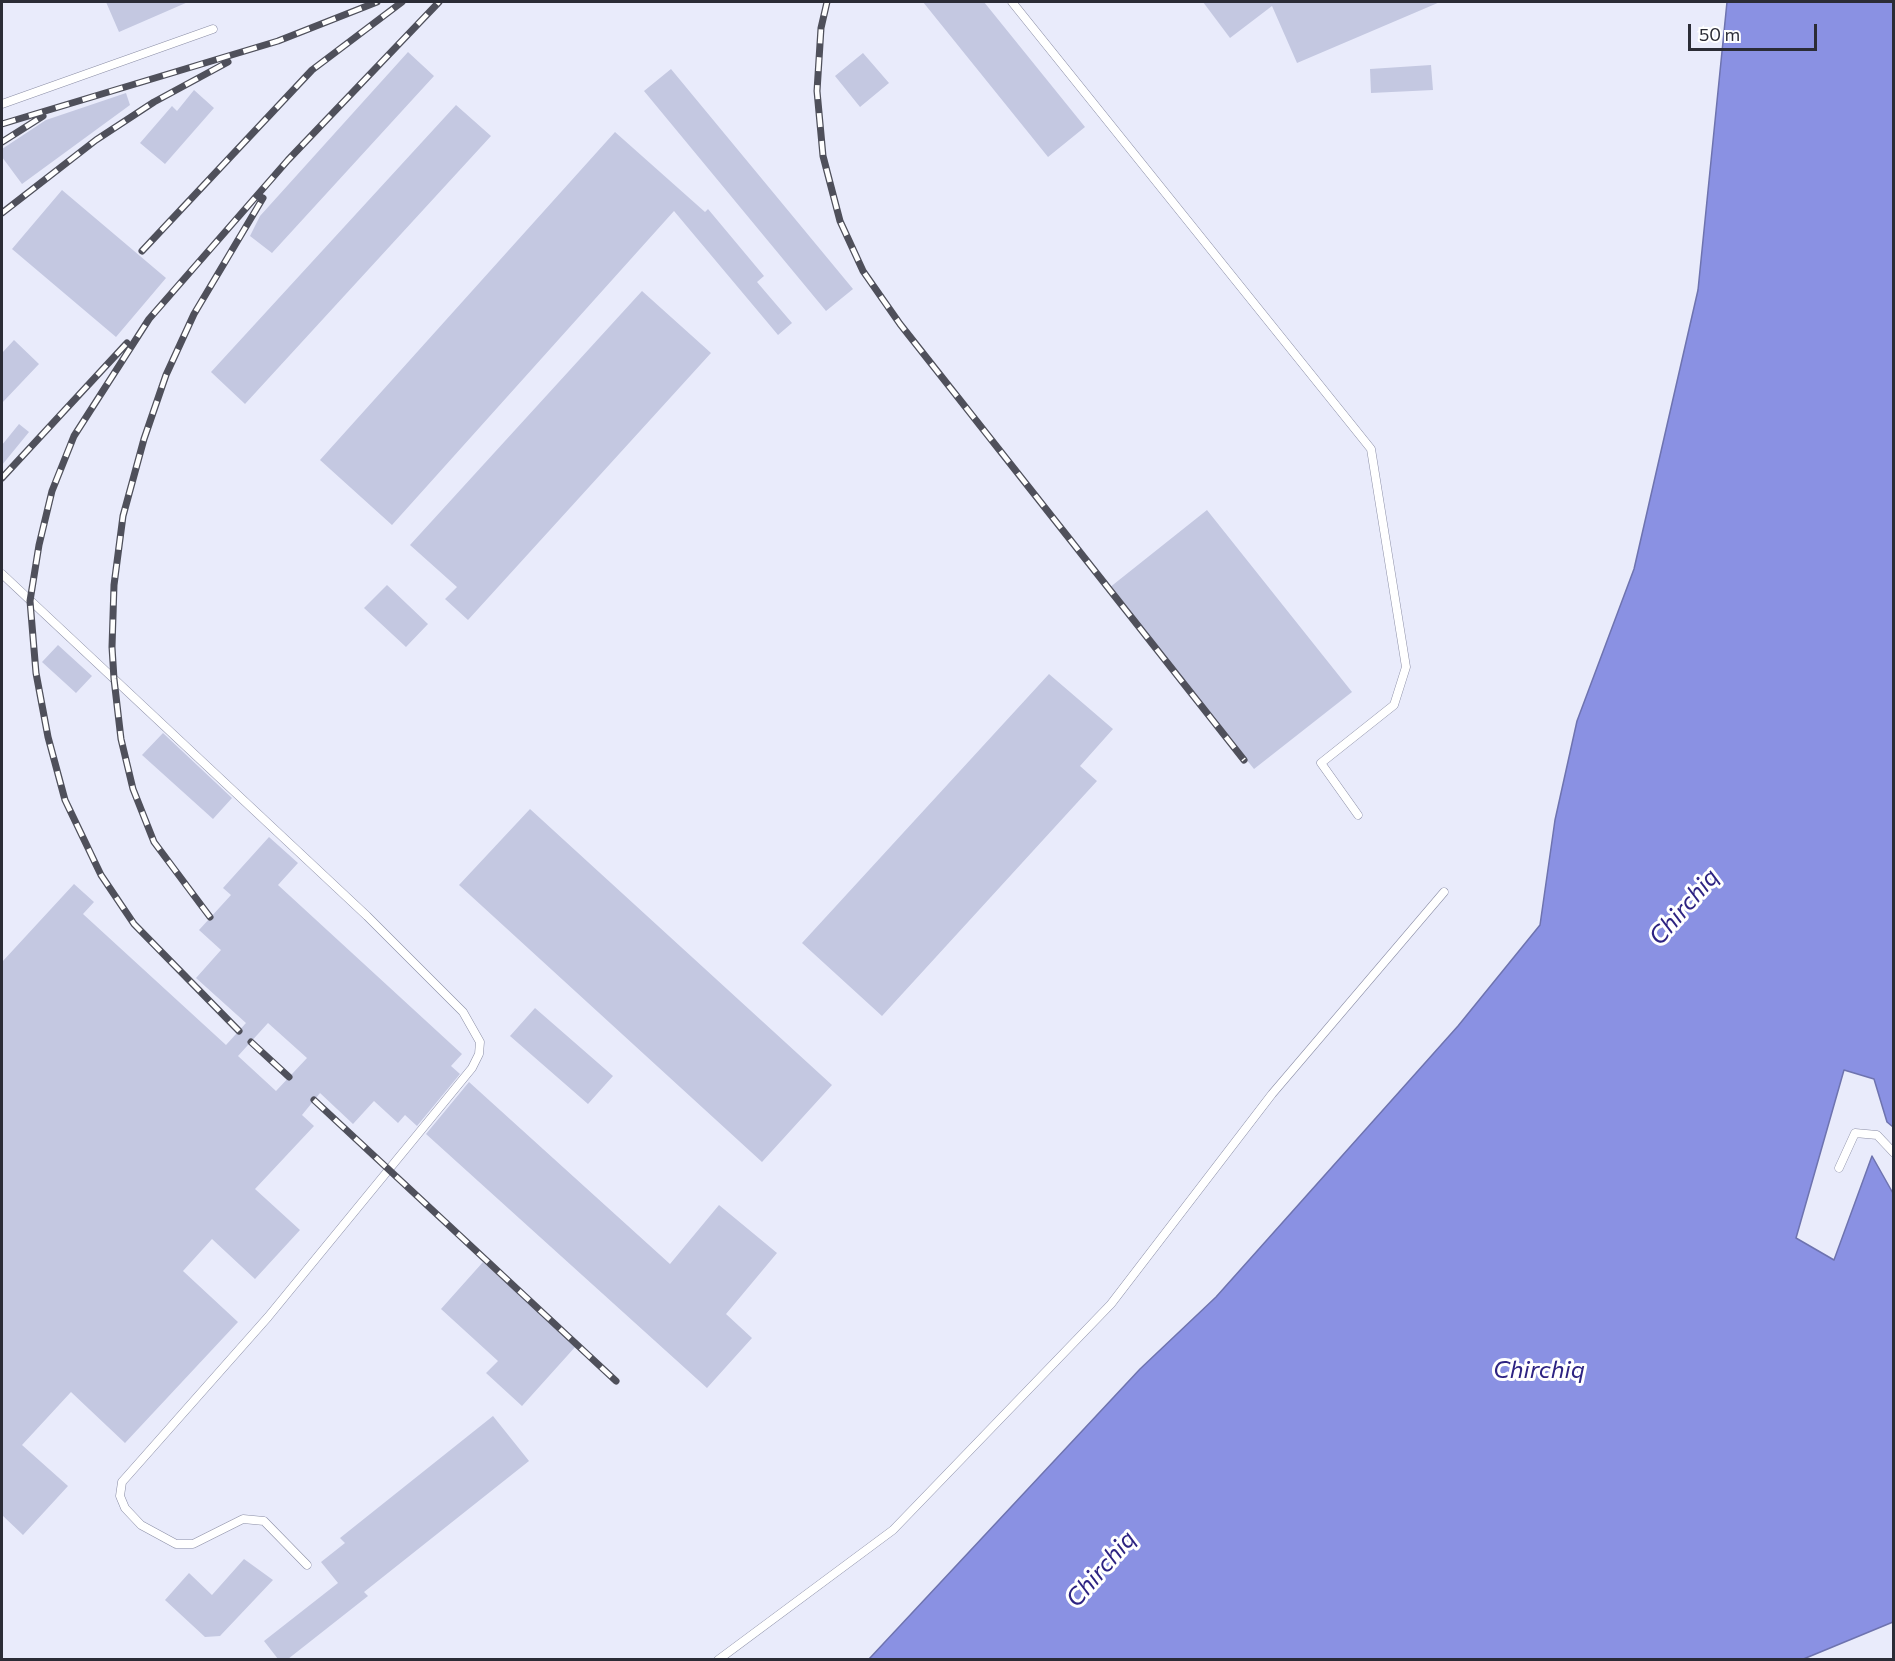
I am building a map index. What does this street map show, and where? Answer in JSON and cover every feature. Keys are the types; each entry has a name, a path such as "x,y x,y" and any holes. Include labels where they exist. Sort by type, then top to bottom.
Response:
{"lane":[{"path":"1012,2 1371,449 1406,667 1394,705 1321,763 1358,815"},
{"path":"2,104 213,29"},
{"path":"2,574 367,916 463,1012 480,1042 479,1054 472,1068 268,1317 122,1482 120,1497 125,1508 141,1525 176,1544 194,1544 243,1519 264,1521 307,1565"},
{"path":"718,1659 893,1530 1111,1304 1272,1094 1444,892"},
{"path":"1839,1168 1855,1133 1877,1135 1893,1153"}],"water":[{"name":"Chirchiq","path":"1727,2 1893,2 1893,1127 1887,1122 1874,1079 1844,1070 1796,1238 1834,1260 1872,1156 1894,1195 1893,1622 1801,1660 869,1659 1140,1369 1216,1297 1458,1026 1540,925 1555,820 1577,721 1634,569 1698,290"}],"building":[{"path":"106,2 188,2 119,32"},
{"path":"923,2 984,2 1085,127 1048,157"},
{"path":"1203,2 1440,2 1297,63 1272,6 1230,38"},
{"path":"408,52 434,76 272,253 250,236 260,216"},
{"path":"863,53 889,83 860,107 835,76"},
{"path":"1431,65 1433,90 1371,93 1370,69"},
{"path":"671,69 853,289 826,311 644,91"},
{"path":"194,90 214,108 165,164 140,143 172,106 177,111"},
{"path":"126,93 130,105 22,184 2,157 2,149 46,120"},
{"path":"456,105 491,136 245,404 211,372"},
{"path":"615,132 705,212 708,209 764,276 757,282 792,323 778,335 674,211 392,525 320,460"},
{"path":"62,190 166,278 116,337 12,249"},
{"path":"642,291 711,353 468,620 445,599 457,587 410,545"},
{"path":"14,340 39,364 2,403 2,353"},
{"path":"19,424 29,432 2,465 2,445"},
{"path":"1207,510 1352,692 1254,769 1109,588"},
{"path":"387,585 428,624 406,647 364,608"},
{"path":"58,645 92,676 76,693 42,662"},
{"path":"1049,674 1113,729 1080,766 1097,781 882,1016 802,943"},
{"path":"163,733 232,798 213,819 142,755"},
{"path":"530,809 832,1085 762,1162 459,885"},
{"path":"269,837 298,863 278,885 462,1054 451,1066 460,1074 417,1126 405,1115 398,1123 374,1101 353,1124 320,1093 302,1115 314,1126 255,1189 300,1230 255,1279 212,1239 183,1271 238,1322 125,1443 71,1392 22,1445 68,1486 23,1535 2,1515 2,962 74,884 94,902 83,914 226,1045 246,1023 196,978 221,950 199,930 231,895 223,888","holes":["268,1023 307,1058 276,1091 238,1056"]},
{"path":"535,1008 613,1076 588,1104 510,1036"},
{"path":"469,1082 670,1264 719,1205 777,1253 726,1314 752,1338 707,1388 426,1134"},
{"path":"483,1262 576,1346 522,1406 486,1373 498,1361 441,1309"},
{"path":"493,1416 529,1461 364,1592 368,1596 288,1659 278,1659 264,1641 338,1583 321,1562 345,1543 340,1538"},
{"path":"244,1559 273,1580 220,1636 205,1637 165,1600 189,1573 212,1595"}],"railway":[{"path":"2,124 278,41 377,2"},
{"path":"142,251 312,70 402,2"},
{"path":"239,1031 134,924 101,875 65,800 48,737 36,673 30,601 39,545 52,491 74,436 149,319 288,160 439,2"},
{"path":"827,2 821,28 817,91 823,156 840,221 863,271 900,324 1244,760"},
{"path":"2,213 96,140 154,102 228,62"},
{"path":"2,142 43,116"},
{"path":"210,917 154,842 133,789 121,739 114,679 112,647 114,585 123,516 144,439 166,375 194,314 263,198"},
{"path":"2,478 127,343"},
{"path":"251,1042 289,1077"},
{"path":"314,1100 616,1381"}]}
